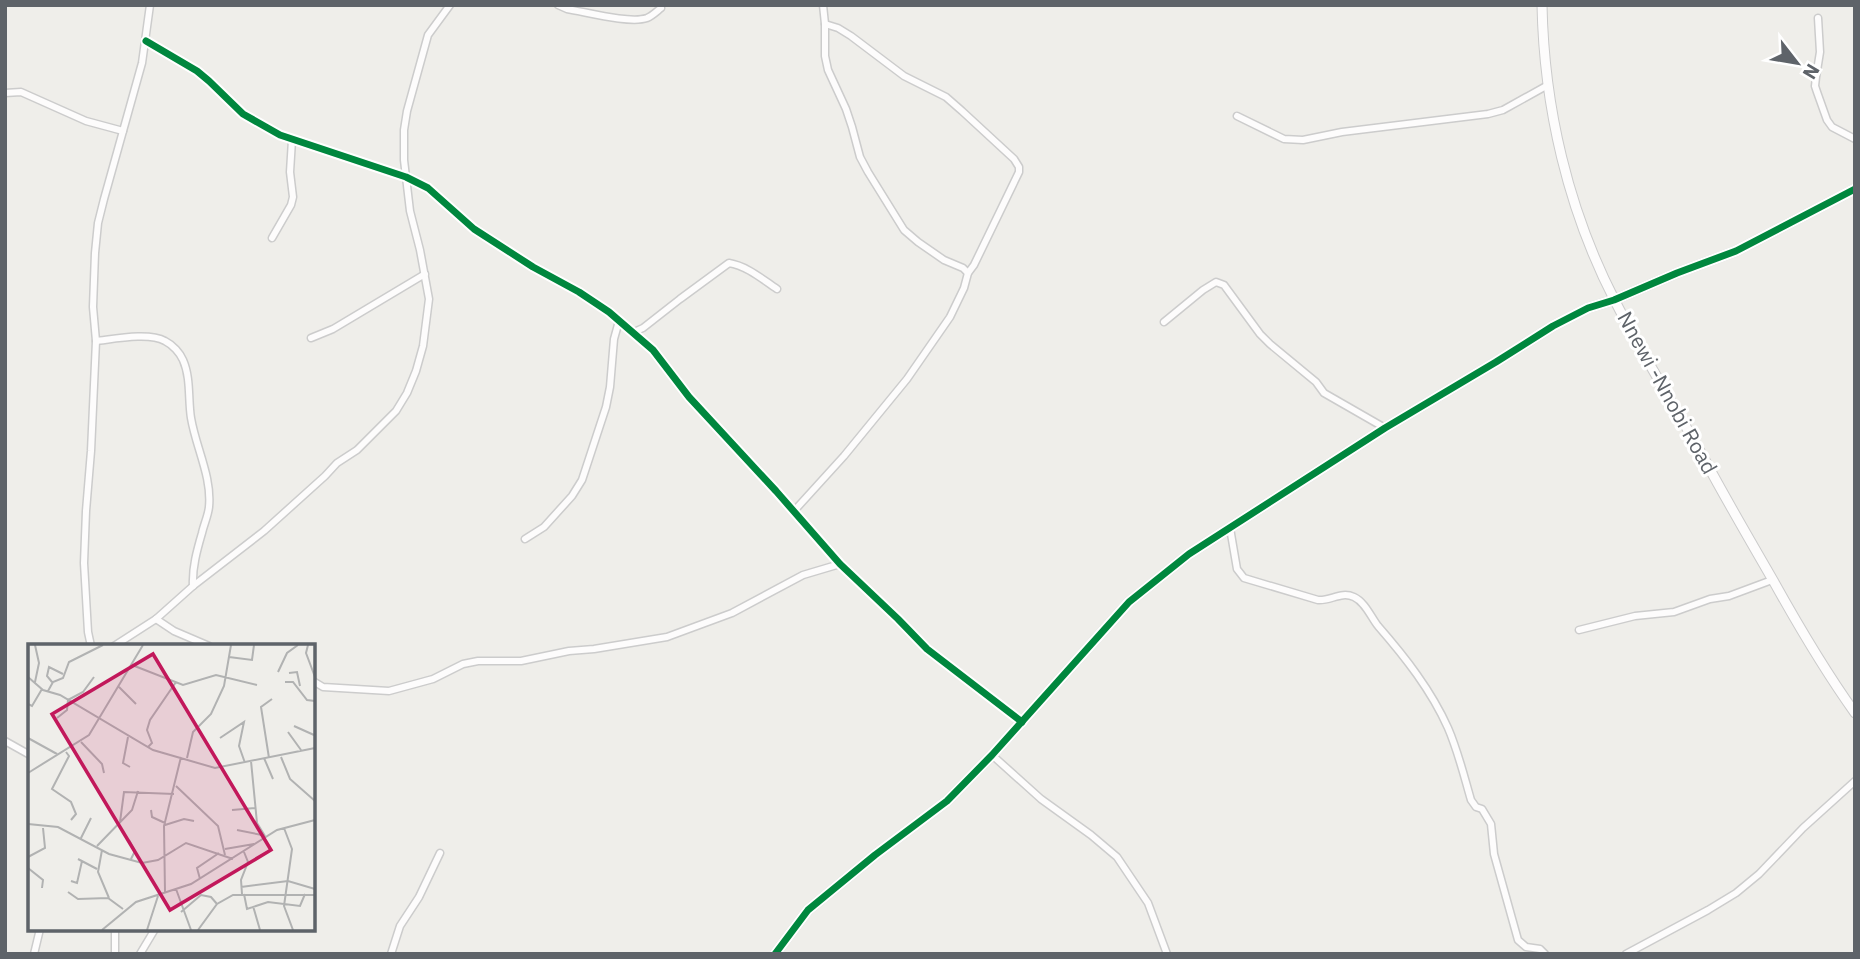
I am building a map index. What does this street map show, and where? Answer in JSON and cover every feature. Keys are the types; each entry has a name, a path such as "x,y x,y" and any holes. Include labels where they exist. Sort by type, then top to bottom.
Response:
{"street":[{"path":"91,644 84,563 96,341 93,307 94,253 98,223 146,41 150,5"},
{"path":"117,644 156,619 264,530 325,477 337,463 357,450 396,411 407,393 423,346 429,299 410,211 403,145 407,111 428,35 450,5"},
{"path":"558,5 622,19 643,20 661,8"},
{"path":"823,5 828,70 846,109 860,157 868,172 904,230 926,248 968,273"},
{"name":"Nnewi -Nnobi Road","path":"1542,5 1543,40 1553,122 1563,166 1596,262 1645,358 1798,626 1855,713"},
{"path":"1818,18 1820,52 1816,92 1826,120 1832,128 1855,139"},
{"path":"794,511 837,465 907,379 950,317 968,273 1020,172 1017,164 946,97 904,76 851,36 825,24"},
{"path":"146,41 197,71 243,114 292,140 406,177 428,188 474,229 533,267 579,292 620,321 653,349 689,397 841,564 927,649 1022,722"},
{"path":"1237,116 1284,139 1303,139 1488,114 1503,110 1548,85"},
{"path":"5,93 21,92 86,121 123,131"},
{"path":"272,238 293,197 290,172 292,140"},
{"path":"775,954 808,910 947,801 992,755 1129,601 1189,554 1385,428 1553,326 1587,308 1614,300 1736,251 1855,189"},
{"path":"634,332 729,263 747,269 777,289"},
{"path":"311,338 333,329 425,274"},
{"path":"1164,322 1203,290 1216,282 1224,285 1260,334 1316,382 1324,393 1385,428"},
{"path":"525,539 544,527 583,480 606,407 614,339 620,321"},
{"path":"96,341 155,337 173,346 184,361 191,421 202,457 209,495 207,517 194,567 193,586"},
{"path":"1230,528 1237,569 1244,578 1318,600 1339,594 1356,598 1406,658 1448,728 1471,800 1475,807 1482,809 1491,824 1494,853 1518,940 1526,947 1540,948 1545,954"},
{"path":"315,682 323,687 389,691 433,679 463,664 478,661 522,661 569,651 667,637 732,613 803,575 841,564"},
{"path":"1579,630 1635,616 1674,612 1772,580"},
{"path":"156,619 196,643"},
{"path":"5,741 28,754"},
{"path":"992,755 1041,799 1091,835 1117,858 1148,903 1167,954"},
{"path":"1626,954 1736,893 1855,781"},
{"path":"391,954 400,926 419,897 440,853"},
{"path":"34,954 40,931"},
{"path":"115,931 115,954"},
{"path":"140,954 154,931"}],"cycle path":[{"path":"146,41 197,71 243,114 280,135 406,177 428,188 474,229 609,312 653,350 689,397 840,564 927,649 1022,722"},
{"path":"775,954 808,910 947,801 992,755 1129,602 1189,554 1385,428 1553,326 1588,308 1736,251 1855,189"}]}
